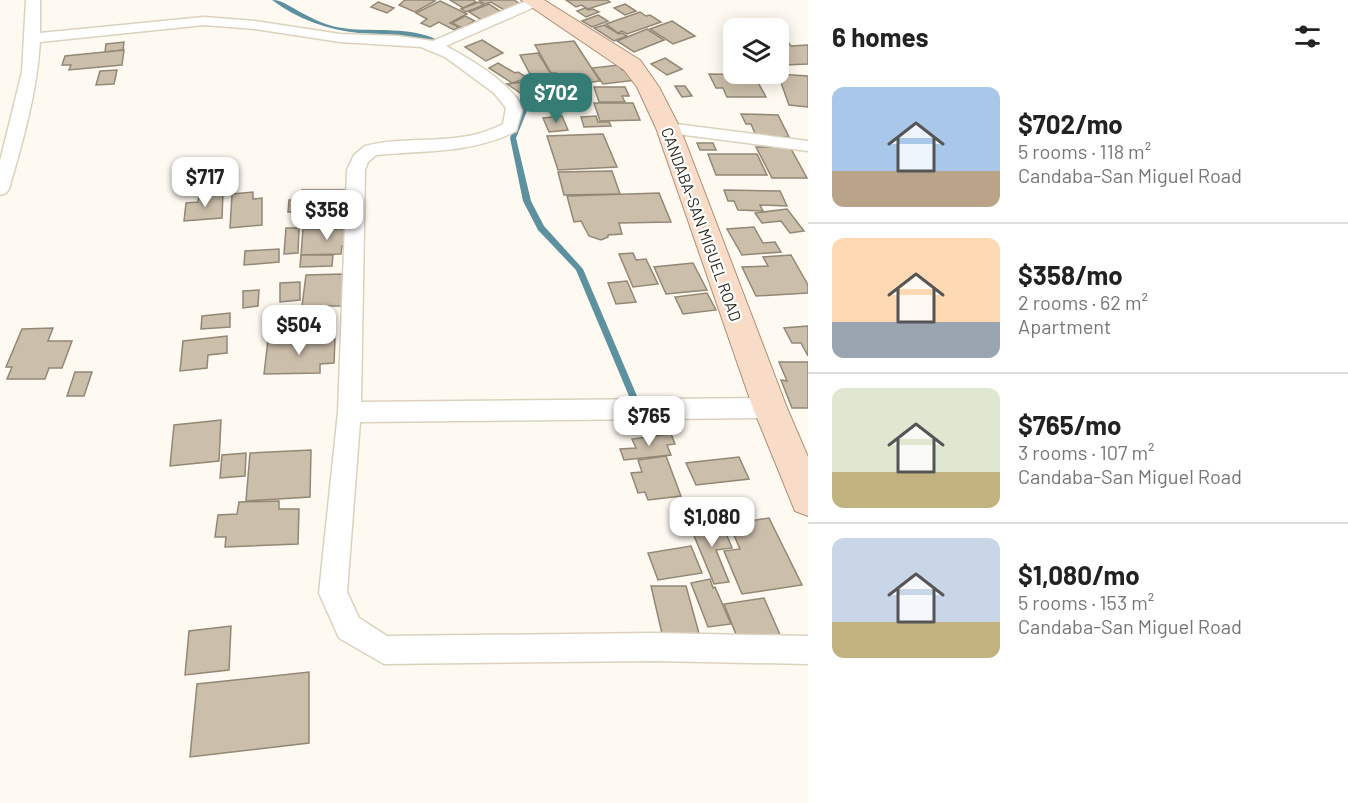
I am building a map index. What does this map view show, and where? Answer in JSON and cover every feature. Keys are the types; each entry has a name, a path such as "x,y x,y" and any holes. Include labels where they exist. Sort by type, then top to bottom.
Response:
{"main road":[{"name":"CANDABA-SAN MIGUEL ROAD","path":"532,1 632,65 644,79 668,128 770,408 808,499"}],"street":[{"path":"0,189 22,114 33,38 33,0"},
{"path":"33,38 204,21 230,21 330,37 440,43 532,1"},
{"path":"440,43 493,84 513,104 514,115 510,127 499,134 485,138 371,150 360,159 355,185 349,412 333,593 349,628 384,650 654,647 808,650"},
{"path":"668,128 808,146"},
{"path":"349,412 770,408"}],"building":[{"path":"405,0 435,1 415,12 399,5"},
{"path":"450,0 473,0 476,2 463,8"},
{"path":"479,0 514,0 520,4 504,10 491,2 485,4"},
{"path":"566,0 607,0 610,2 588,9 581,5 576,7"},
{"path":"440,1 467,14 450,23 459,27 454,30 439,22 430,27 421,23 427,19 416,13"},
{"path":"378,2 394,8 387,13 371,7"},
{"path":"479,2 484,5 466,12 461,9"},
{"path":"489,4 503,13 483,21 469,12"},
{"path":"625,4 636,11 625,15 614,8"},
{"path":"585,8 599,12 586,17 577,11"},
{"path":"640,12 661,22 627,34 622,31 618,33 606,24"},
{"path":"598,15 608,21 592,27 582,21"},
{"path":"465,16 475,21 462,28 452,23"},
{"path":"672,21 695,36 673,44 650,29"},
{"path":"604,25 627,36 614,41 594,28"},
{"path":"647,29 664,40 634,52 617,41"},
{"path":"482,40 503,53 486,61 465,47"},
{"path":"574,41 600,81 564,86 556,73 551,73 535,45"},
{"path":"124,42 123,50 105,52 106,44"},
{"path":"789,43 791,46 808,45 808,64 789,65"},
{"path":"124,50 122,65 69,70 71,65 62,65 65,56"},
{"path":"538,53 551,74 531,76 520,55"},
{"path":"665,58 682,69 667,75 651,64"},
{"path":"498,63 528,78 512,83 489,68"},
{"path":"619,65 622,70 629,69 637,80 603,84 592,68"},
{"path":"117,70 114,84 96,85 100,71"},
{"path":"555,74 566,93 532,101 507,84 531,81 529,77"},
{"path":"709,74 723,74 723,84 759,84 766,97 727,97 723,88 716,88"},
{"path":"789,75 808,76 808,107 789,105 782,84 789,84"},
{"path":"675,86 685,86 692,96 682,97"},
{"path":"594,87 625,87 629,96 622,96 625,102 599,102"},
{"path":"585,91 589,100 581,101 576,92"},
{"path":"594,103 633,103 640,120 600,121"},
{"path":"741,114 778,115 789,137 756,136 751,124 746,124"},
{"path":"562,116 568,130 549,132 543,118"},
{"path":"596,116 598,122 609,122 611,126 584,127 581,117"},
{"path":"603,134 617,167 558,170 547,136"},
{"path":"697,143 713,143 716,150 700,150"},
{"path":"756,147 790,147 807,178 772,178"},
{"path":"708,154 757,154 767,175 716,175"},
{"path":"612,171 620,194 564,195 558,172"},
{"path":"302,190 347,190 346,213 299,214"},
{"path":"724,190 780,191 787,206 760,205 763,211 738,210 734,201 728,201"},
{"path":"253,192 253,199 262,198 262,225 230,228 232,194"},
{"path":"223,193 222,218 184,221 186,203 198,202 199,195"},
{"path":"659,193 671,222 619,223 622,234 608,235 601,240 589,236 581,221 574,222 567,196"},
{"path":"289,200 300,200 298,212 288,212"},
{"path":"787,209 804,231 790,233 781,221 762,223 755,213"},
{"path":"354,214 354,227 316,228 317,215"},
{"path":"304,215 315,215 315,228 304,228"},
{"path":"754,227 763,243 775,242 781,252 742,255 727,229"},
{"path":"286,228 299,228 298,253 284,254"},
{"path":"303,229 356,229 356,246 342,246 341,254 301,255"},
{"path":"279,249 279,262 244,265 245,251"},
{"path":"633,253 636,260 646,259 658,284 633,287 619,254"},
{"path":"301,255 333,255 332,266 300,267"},
{"path":"791,255 808,285 808,293 756,296 742,267 768,266 763,257"},
{"path":"693,263 707,290 666,294 654,267"},
{"path":"344,274 342,306 302,306 306,275"},
{"path":"627,281 636,302 616,304 608,283"},
{"path":"300,282 300,300 280,302 280,283"},
{"path":"259,290 258,306 243,308 243,291"},
{"path":"707,293 716,310 683,314 675,297"},
{"path":"230,313 230,327 201,329 202,316"},
{"path":"808,326 808,356 801,343 792,343 784,328"},
{"path":"53,328 48,341 72,341 62,368 49,368 45,379 7,379 12,367 6,367 22,329"},
{"path":"227,336 227,353 208,355 207,368 180,371 183,341"},
{"path":"335,339 334,363 320,364 320,373 264,374 268,340"},
{"path":"779,362 808,362 808,408 792,408 781,380 787,381"},
{"path":"75,372 92,372 84,396 67,396"},
{"path":"221,420 219,461 170,466 174,425"},
{"path":"671,434 675,444 667,445 671,455 624,460 620,449 636,448 632,439"},
{"path":"311,450 310,497 246,501 250,453"},
{"path":"246,453 245,476 220,478 222,455"},
{"path":"666,456 681,496 648,500 645,492 638,493 631,473 642,472 638,460"},
{"path":"739,457 749,479 696,485 686,463"},
{"path":"279,501 279,509 299,509 298,544 225,547 226,537 215,537 218,515 237,514 239,502"},
{"path":"769,518 802,585 742,594 724,551 740,549 729,524"},
{"path":"721,521 732,548 716,550 729,582 714,584 690,526"},
{"path":"691,546 702,573 658,580 648,553"},
{"path":"710,579 731,624 708,627 691,583"},
{"path":"651,586 686,586 700,637 663,638"},
{"path":"764,598 781,637 739,642 724,604"},
{"path":"231,626 229,670 185,675 189,631"},
{"path":"309,672 309,743 190,757 197,684"}],"waterway":[{"path":"275,0 301,15 328,26 359,31 409,34 443,45"},
{"path":"515,97 524,111 513,138 527,201 541,228 579,269 633,396"}]}
